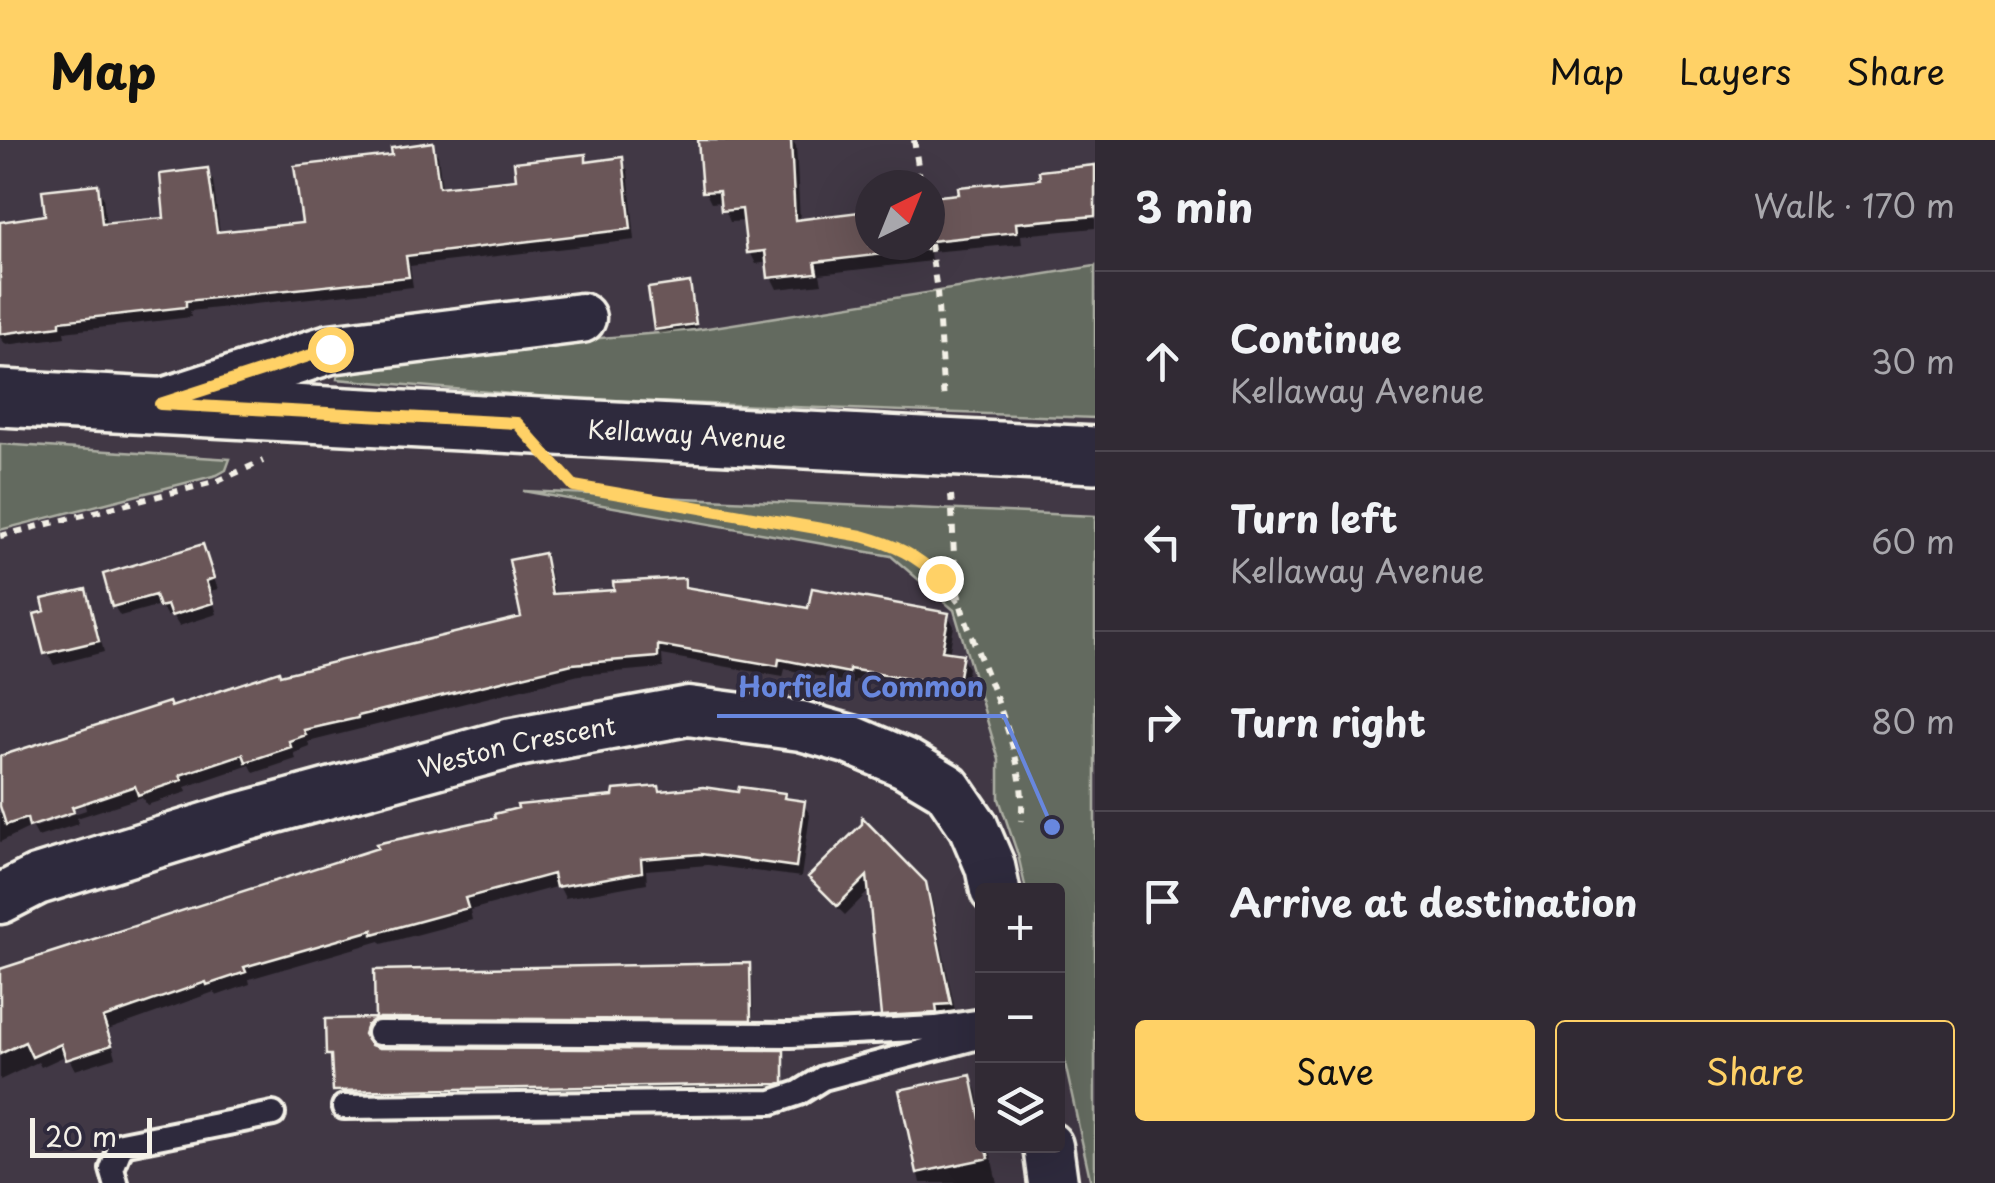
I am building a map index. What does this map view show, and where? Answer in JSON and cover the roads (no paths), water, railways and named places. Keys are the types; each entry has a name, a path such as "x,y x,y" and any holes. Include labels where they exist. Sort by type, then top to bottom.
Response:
{"main road":[{"name":"Kellaway Avenue","path":"0,398 1095,455"}],"street":[{"name":"Kellaway Avenue","path":"160,404 330,349 581,318"},
{"name":"Weston Crescent","path":"0,899 37,880 228,821 512,744 688,711 801,726 851,740 905,763 946,788 973,826 992,878"},
{"path":"1049,1153 1054,1183"}],"lane":[{"path":"378,1033 791,1034 936,1028 975,1022"},
{"path":"344,1107 772,1102 800,1093 823,1078 975,1038"},
{"path":"116,1183 112,1169 122,1144 273,1114"}],"place":[{"name":"Horfield Common","path":"1052,827"}]}
